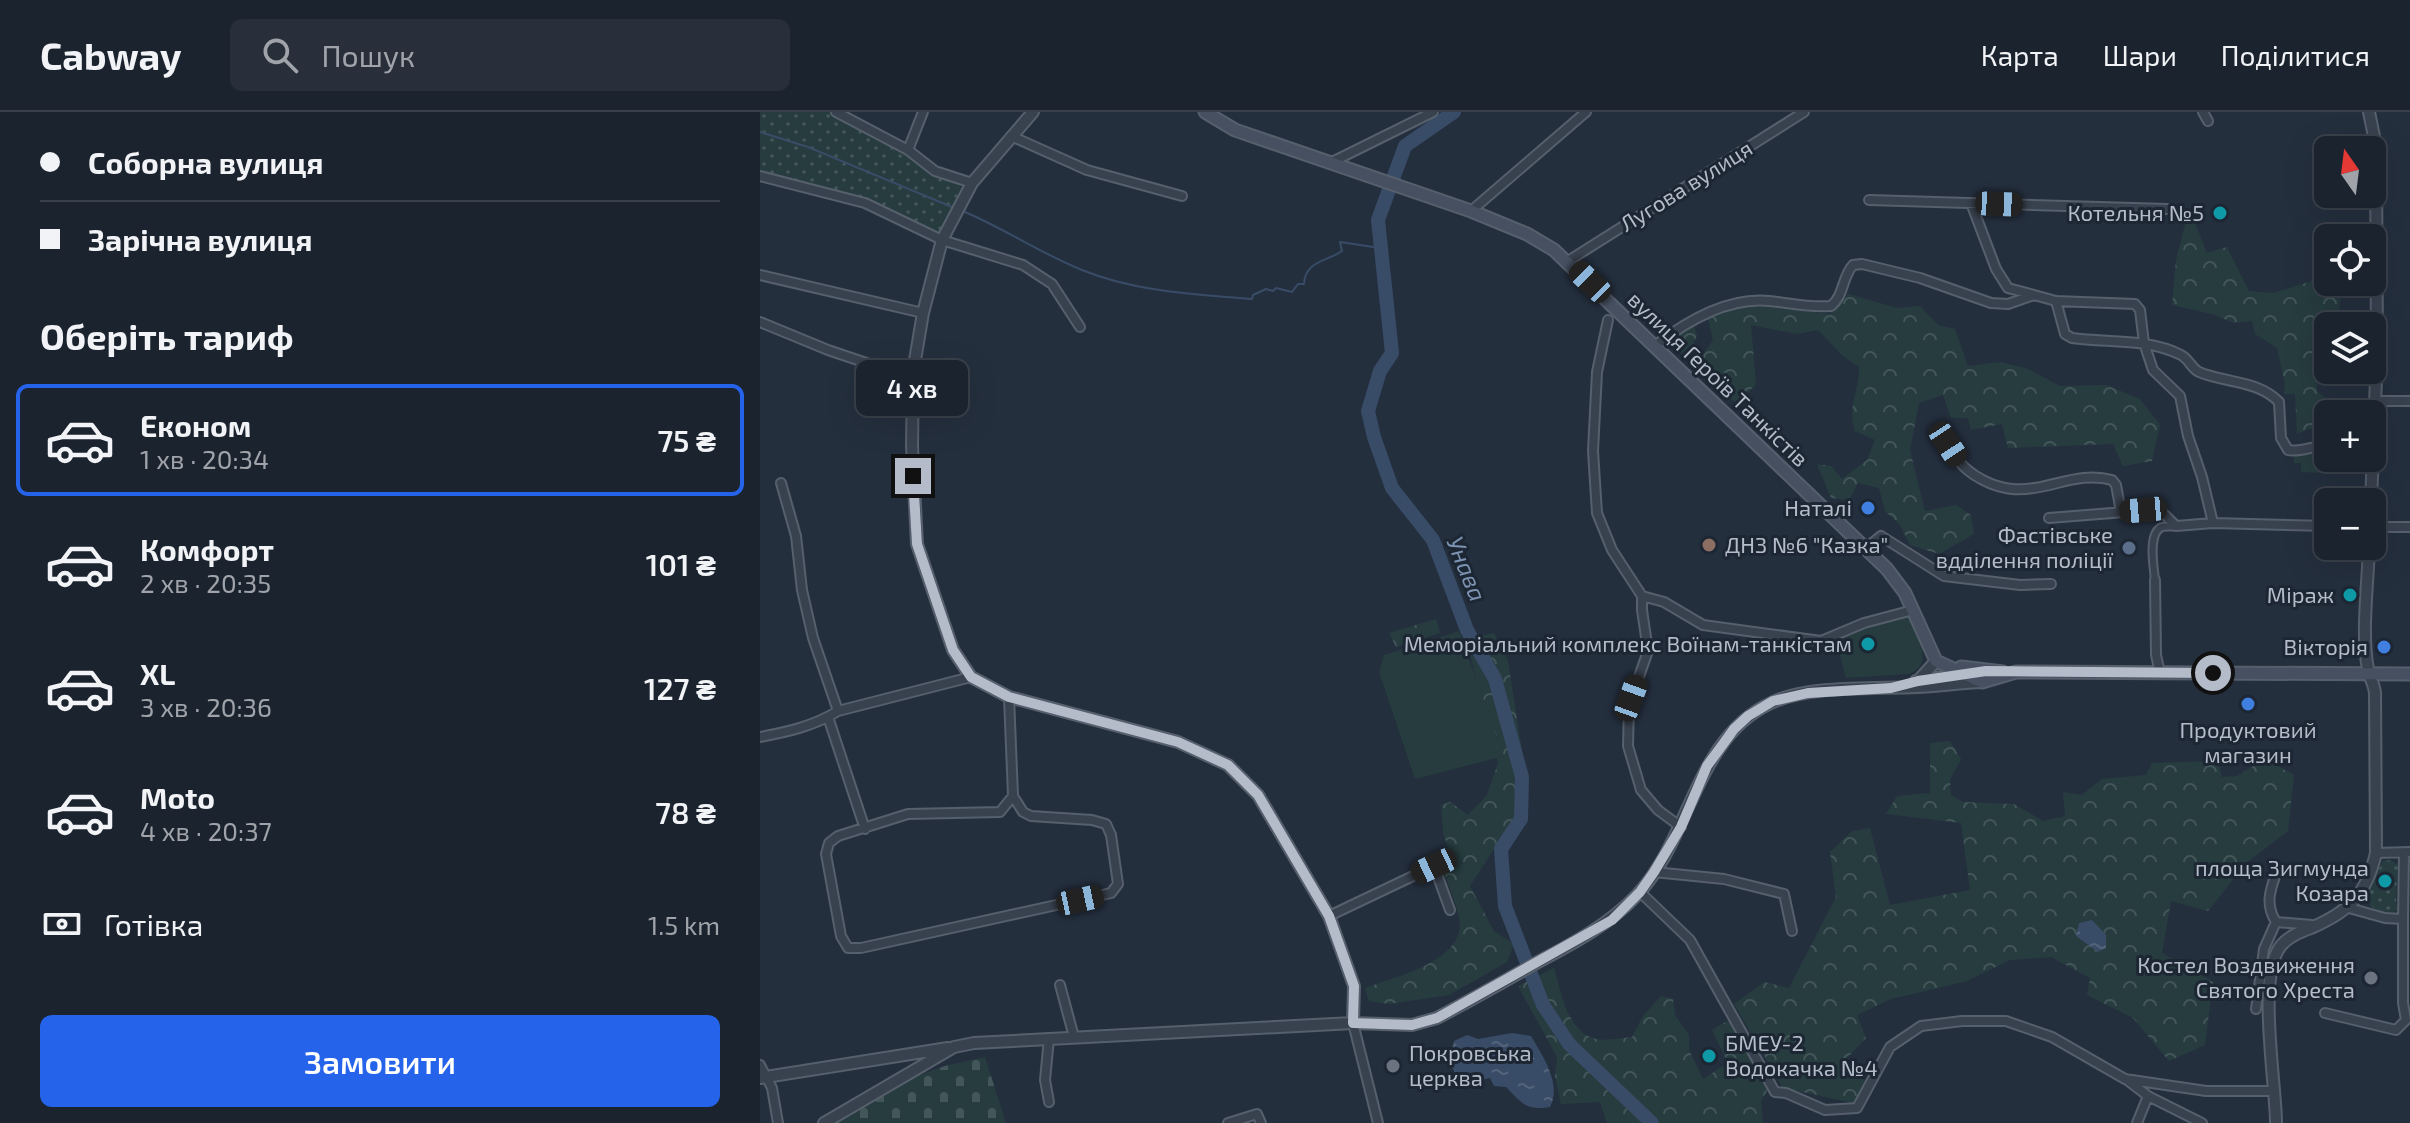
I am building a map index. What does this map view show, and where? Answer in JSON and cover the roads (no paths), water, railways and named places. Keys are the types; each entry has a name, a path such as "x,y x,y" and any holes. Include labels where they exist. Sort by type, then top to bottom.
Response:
{"main road":[{"name":"вулиця Героїв Танкістів","path":"1205,112 1235,130 1471,211 1527,234 1568,261 1866,548 1905,593 1936,661 1963,672 1984,676"},
{"name":"вулиця Героїв Танкістів","path":"1932,648 1963,672"},
{"path":"1984,676 2016,672 2410,674"}],"street":[{"path":"836,112 908,150 935,171 972,183"},
{"path":"908,150 923,112"},
{"path":"1033,112 972,183 942,240 923,313 913,372 912,446 917,544 953,650 971,677 1009,697 1178,742 1228,765 1258,795 1329,916 1354,986 1353,1023 1378,1123"},
{"path":"1336,165 1433,112"},
{"path":"1471,211 1586,112"},
{"name":"Лугова вулиця","path":"1568,261 1804,112"},
{"path":"2369,112 2376,146 2376,400"},
{"path":"1011,136 1087,170 1182,196"},
{"path":"760,176 865,203 942,240 1023,265 1052,284 1080,327"},
{"path":"1869,200 2167,209"},
{"path":"1971,203 1996,269 2008,288 2056,301 2135,304 2140,310 2144,343 2153,370 2180,396 2213,523"},
{"path":"1656,345 1691,321 1743,302 1831,306 1838,300 1853,265 1862,264 1920,278 1991,303 2008,304 2034,295"},
{"path":"760,275 923,313"},
{"path":"2056,301 2065,334 2072,338 2144,343 2180,354 2197,371 2257,388 2279,402 2281,438 2288,450 2296,451 2314,445"},
{"path":"1608,320 1597,372 1593,451 1597,513 1612,550 1642,596 1648,651 1629,705 1628,746 1641,790 1658,810 1681,827"},
{"path":"760,322 890,371 913,372"},
{"path":"2386,401 2410,401"},
{"path":"1941,442 1948,444 1966,469 1980,478 2011,489 2030,489 2082,477 2112,480 2116,485 2121,512"},
{"path":"781,483 796,536 802,590 813,638 838,711"},
{"path":"2049,518 2157,511 2176,526"},
{"path":"2160,673 2156,655 2153,540 2161,527 2213,523 2314,526"},
{"path":"2386,527 2410,527"},
{"path":"1866,548 1881,536 1944,576 2020,585 2051,584"},
{"path":"2279,1123 2273,1091 2270,1011 2273,964 2280,947 2288,940 2349,908 2368,878 2376,853 2375,693 2373,680 2368,674 2369,560"},
{"path":"1642,596 1664,602 1703,625 1821,641 1864,623 1913,610"},
{"path":"1918,681 1936,661"},
{"path":"1895,688 1963,672"},
{"path":"763,1078 974,1043 1353,1023 1412,1025 1437,1018 1612,920 1640,892 1654,872 1681,827 1707,766 1734,729 1748,716 1773,701 1808,693 1958,681 1963,672"},
{"path":"1895,688 1984,676"},
{"path":"760,737 788,732 838,711 971,677"},
{"path":"1009,697 1013,796 1023,812 1031,816 1092,820 1106,824 1118,884 1116,889 1111,893 861,948 848,948 841,936 826,854 829,843 838,836 908,814 1000,812 1013,796"},
{"path":"828,717 865,829"},
{"path":"2325,1013 2396,1030 2406,1020 2403,1003 2403,919 2407,853 2376,853"},
{"path":"1329,916 1434,866 1450,910"},
{"path":"2256,1009 2264,949 2276,922 2268,898 2278,868"},
{"path":"1654,872 1724,879 1784,894 1792,931"},
{"path":"1640,892 1690,940 1775,1092 1786,1093 1825,1110 1857,1108 1890,1047 1921,1026 1962,1021 2006,1021 2052,1037 2125,1079 2148,1096 2202,1123"},
{"path":"2349,908 2385,918 2403,919"},
{"path":"2276,922 2316,925"},
{"path":"1060,985 1074,1037"},
{"path":"1049,1038 1045,1080 1049,1102"},
{"path":"824,1123 954,1047"},
{"path":"760,1065 763,1078 772,1088 778,1123"},
{"path":"2125,1079 2206,1091 2273,1091"},
{"path":"2137,1123 2148,1096"},
{"path":"1228,1123 1257,1114 1261,1123"}],"water":[{"path":"2092,920 2106,935 2106,948 2098,952 2076,936 2079,923"},
{"path":"1512,1033 1531,1036 1545,1062 1554,1089 1550,1107 1535,1108 1525,1104 1506,1087 1494,1086 1490,1078 1473,1082 1459,1080 1449,1062 1454,1041 1467,1035 1478,1039"}],"waterway":[{"name":"Унава","path":"1454,112 1405,146 1378,220 1392,353 1380,371 1368,411 1392,488 1433,540 1467,630 1495,679 1522,777 1521,819 1501,849 1505,906 1543,1005 1569,1044 1652,1123"},
{"path":"760,132 808,147 952,207"},
{"path":"965,212 1067,264 1102,277 1144,288 1252,299 1253,295 1266,289 1292,292 1298,284 1304,284 1312,266 1342,251 1340,242 1380,248"},
{"path":"1722,312 1743,306"}],"place":[{"name":"Котельня №5","path":"2220,213"},
{"name":"Наталі","path":"1868,508"},
{"name":"ДНЗ №6 \"Казка\"","path":"1709,545"},
{"name":"Фастівське вдділення поліції","path":"2129,548"},
{"name":"Міраж","path":"2350,595"},
{"name":"Меморіальний комплекс Воїнам-танкістам","path":"1868,644"},
{"name":"Вікторія","path":"2384,647"},
{"name":"Продуктовий магазин","path":"2248,704"},
{"name":"площа Зигмунда Козара","path":"2385,881"},
{"name":"Костел Воздвиження Святого Хреста","path":"2371,978"},
{"name":"БМЕУ-2 Водокачка №4","path":"1709,1056"},
{"name":"Покровська церква","path":"1393,1066"}]}
